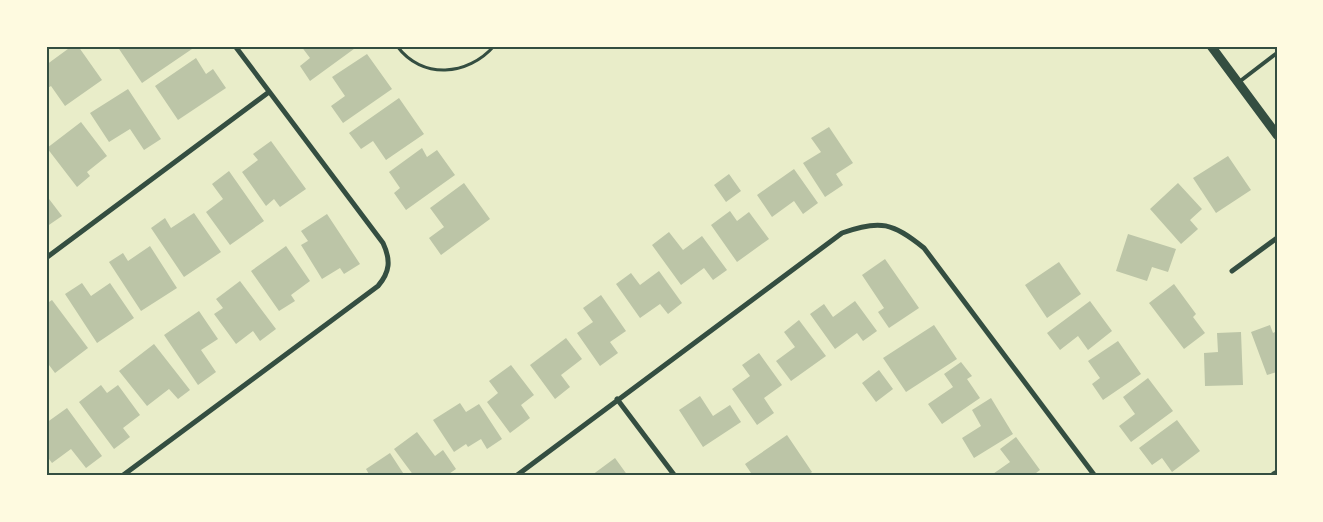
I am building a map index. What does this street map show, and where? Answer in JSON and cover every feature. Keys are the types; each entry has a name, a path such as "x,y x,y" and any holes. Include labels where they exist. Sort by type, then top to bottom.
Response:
{"street":[{"path":"122,476 378,286 385,277 389,267 388,254 383,243 235,46"},
{"path":"1211,46 1277,135"},
{"path":"46,258 269,92"},
{"path":"516,476 842,233 862,225 882,223 905,232 924,248 1095,476"},
{"path":"1232,271 1277,238"},
{"path":"617,399 675,476"}],"lane":[{"path":"1238,82 1277,53"}],"path":[{"path":"397,46 413,62 432,69 451,71 472,65 494,46"}],"building":[{"path":"72,46 78,46 102,80 65,106 51,86 46,89 46,65"},
{"path":"117,46 190,46 192,49 142,83"},
{"path":"301,46 358,46 310,81 300,66 310,58"},
{"path":"367,54 392,89 343,123 331,106 345,96 332,77"},
{"path":"196,58 206,74 213,69 226,88 178,120 155,86"},
{"path":"128,89 161,139 144,150 130,129 109,142 90,113"},
{"path":"399,98 424,134 386,160 373,141 361,149 349,133"},
{"path":"81,122 107,156 87,172 90,176 77,187 47,148"},
{"path":"829,127 853,163 836,174 843,185 825,197 803,163 821,152 811,138"},
{"path":"271,141 306,189 280,207 274,199 266,206 242,172 258,160 253,154"},
{"path":"422,148 427,157 437,150 455,175 406,210 394,193 400,188 389,172"},
{"path":"1228,156 1251,190 1216,213 1193,178"},
{"path":"794,169 818,203 803,214 794,201 772,217 757,195"},
{"path":"229,171 264,221 230,245 206,212 223,199 212,184"},
{"path":"729,174 741,191 726,202 714,185"},
{"path":"464,183 490,219 441,255 429,238 444,227 430,208"},
{"path":"1178,183 1202,209 1190,220 1198,229 1181,244 1150,209"},
{"path":"46,195 62,216 46,227"},
{"path":"730,211 737,221 749,212 769,239 737,262 711,225"},
{"path":"194,213 221,252 184,277 151,228 165,218 171,228"},
{"path":"327,214 360,264 344,274 340,268 322,279 301,245 308,241 301,231"},
{"path":"669,232 683,250 702,236 727,270 713,280 704,268 681,285 652,245"},
{"path":"1128,234 1176,249 1168,272 1152,267 1147,281 1116,271"},
{"path":"150,246 177,288 141,311 109,262 123,253 128,261"},
{"path":"286,246 310,281 291,295 295,301 279,311 251,271"},
{"path":"885,259 919,308 889,328 878,312 884,308 862,275"},
{"path":"1059,262 1081,294 1047,318 1025,285"},
{"path":"659,271 682,303 668,314 660,304 640,318 616,284 631,273 640,285"},
{"path":"240,281 276,329 260,341 253,331 236,344 214,314 223,308 216,299"},
{"path":"82,283 91,296 110,283 134,318 97,343 65,294"},
{"path":"1174,284 1196,314 1193,317 1205,333 1184,349 1149,303"},
{"path":"601,295 626,331 610,342 618,353 600,366 577,333 593,322 583,308"},
{"path":"52,300 88,348 55,373 46,361 46,304"},
{"path":"855,301 877,331 863,341 857,333 835,349 810,314 824,304 833,317"},
{"path":"1090,301 1112,331 1088,350 1078,336 1060,350 1047,333"},
{"path":"199,311 218,339 201,350 216,372 198,385 164,335"},
{"path":"799,320 826,356 791,381 776,361 795,347 784,332"},
{"path":"934,325 957,359 906,392 883,358"},
{"path":"1270,325 1273,333 1277,331 1277,372 1267,375 1251,332"},
{"path":"1241,332 1243,385 1205,386 1204,353 1218,352 1217,333"},
{"path":"566,338 582,359 561,375 570,387 555,399 530,365"},
{"path":"1118,341 1141,374 1103,400 1092,384 1100,378 1088,361"},
{"path":"154,344 190,390 178,399 169,389 147,406 119,371"},
{"path":"759,353 782,385 764,398 774,413 757,425 732,389 750,376 742,365"},
{"path":"961,362 972,376 967,379 980,398 942,424 928,404 953,387 944,374"},
{"path":"511,365 534,395 521,405 530,418 510,433 487,402 498,393 489,381"},
{"path":"879,370 893,389 876,402 862,383"},
{"path":"1148,378 1173,411 1131,442 1119,426 1135,414 1123,397"},
{"path":"101,385 107,393 118,385 140,415 123,428 130,437 114,449 79,402"},
{"path":"700,396 713,416 730,405 741,422 703,447 679,410"},
{"path":"991,398 1013,434 974,458 962,438 981,426 972,410"},
{"path":"460,403 466,412 479,404 502,439 487,449 481,439 468,447 466,444 454,452 433,420"},
{"path":"67,408 102,456 86,468 71,449 52,463 46,455 46,423"},
{"path":"1177,420 1200,451 1172,472 1162,458 1152,465 1139,448"},
{"path":"417,432 435,456 443,450 456,469 446,476 439,476 437,473 434,476 414,476 394,449"},
{"path":"787,435 812,472 807,476 753,476 745,464"},
{"path":"1016,437 1040,470 1032,476 990,476 1010,462 1000,449"},
{"path":"390,453 405,476 370,476 366,469"},
{"path":"615,458 628,476 592,475"}]}
